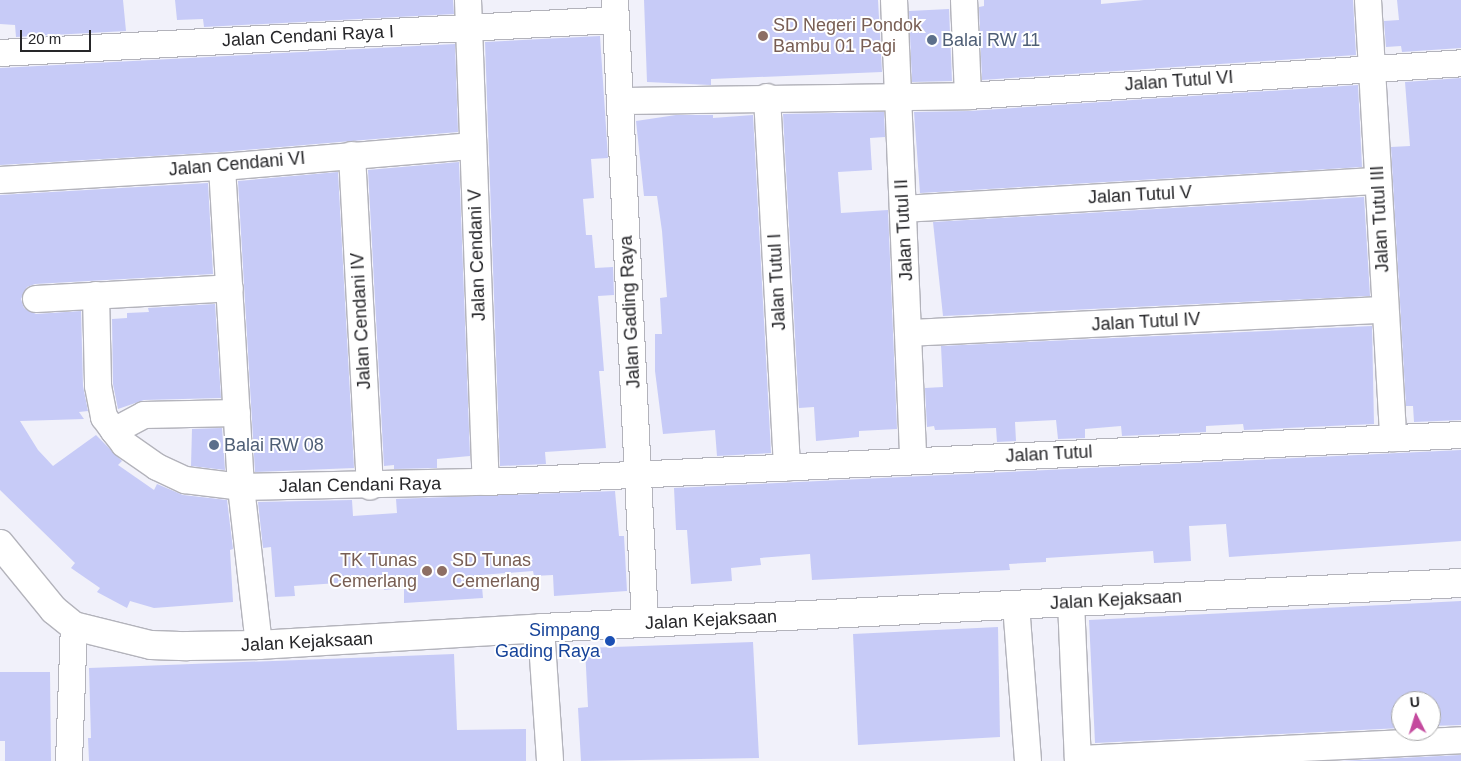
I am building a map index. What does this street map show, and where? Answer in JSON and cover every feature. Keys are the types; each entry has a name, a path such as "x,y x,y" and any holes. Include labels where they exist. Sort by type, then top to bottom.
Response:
{"street":[{"name":"Jalan Cendani V","path":"468,0 486,482"},
{"name":"Jalan Tutul II","path":"894,0 913,461"},
{"path":"964,0 968,96"},
{"name":"Jalan Tutul III","path":"1368,0 1384,310 1393,438"},
{"name":"Jalan Cendani Raya I","path":"0,53 469,28 616,10"},
{"name":"Jalan Gading Raya","path":"616,10 644,624"},
{"name":"Jalan Tutul VI","path":"620,101 767,97 897,98 968,96 1461,63"},
{"name":"Jalan Tutul I","path":"767,97 786,467"},
{"name":"Jalan Cendani VI","path":"0,180 222,167 473,146"},
{"name":"Jalan Cendani IV","path":"352,155 370,487"},
{"path":"222,167 241,488 259,646"},
{"name":"Jalan Tutul V","path":"903,209 1378,181"},
{"path":"36,299 230,288"},
{"name":"Jalan Cendani Raya","path":"96,296 98,386 104,417 124,444 157,467 185,480 241,488 370,487 637,474"},
{"name":"Jalan Tutul IV","path":"908,333 1384,310"},
{"path":"114,431 144,415 237,413"},
{"name":"Jalan Tutul","path":"637,474 1461,435"},
{"name":"Jalan Kejaksaan","path":"0,544 54,610 74,626 109,637 151,645 259,646 541,628 1461,583"},
{"path":"1071,602 1078,760 1461,740"},
{"path":"1016,605 1028,761"},
{"path":"69,761 74,626"},
{"path":"541,628 550,761"}],"building":[{"path":"0,0 123,0 126,31 16,37 15,25 0,24"},
{"path":"175,0 453,0 454,14 204,27 203,19 177,20"},
{"name":"SD Negeri Pondok Bambu 01 Pagi","path":"644,0 878,0 882,72 711,79 711,85 647,82"},
{"path":"984,0 1101,0 1101,4 1144,0 1353,0 1356,55 982,80 979,7 984,6"},
{"path":"1397,0 1461,0 1461,48 1402,52 1401,46 1386,47 1384,21 1399,20"},
{"name":"Balai RW 11","path":"949,9 952,81 912,82 909,11"},
{"path":"600,36 608,158 591,159 594,198 583,199 586,235 592,235 595,268 613,267 614,295 598,296 604,371 599,371 606,448 545,452 546,464 500,466 485,42"},
{"path":"455,44 458,132 221,152 0,165 0,68"},
{"path":"1461,78 1461,420 1414,422 1413,406 1406,406 1391,147 1410,146 1405,82"},
{"path":"1358,85 1362,167 920,193 914,112 969,111"},
{"path":"884,112 885,137 870,138 872,170 838,172 841,213 888,210 897,429 859,431 859,437 816,441 814,407 799,408 783,114"},
{"path":"676,115 713,115 713,118 753,115 771,453 717,456 715,430 663,434 655,371 655,334 662,334 660,298 667,297 662,231 657,196 644,196 636,121"},
{"path":"459,162 470,456 437,459 437,468 394,469 394,465 384,466 368,170"},
{"path":"338,172 354,468 255,472 238,181"},
{"path":"208,183 213,274 35,284 27,287 21,299 24,308 36,314 81,311 83,386 88,411 79,412 84,419 20,421 38,450 53,466 96,435 122,461 118,465 154,490 157,484 183,495 227,500 233,549 230,550 233,602 154,608 130,601 127,608 97,592 100,588 71,568 75,563 0,490 0,195"},
{"path":"1364,197 1370,296 943,316 933,222"},
{"path":"215,304 221,398 144,400 118,409 113,384 112,319 127,318 127,313 149,312 148,308"},
{"path":"1372,326 1374,424 1244,430 1243,424 1206,426 1206,432 1122,436 1121,426 1085,429 1085,438 1058,439 1056,420 1015,422 1016,441 997,442 996,428 935,430 934,426 927,427 925,388 943,387 941,346"},
{"name":"Balai RW 08","path":"222,428 225,470 191,466 192,429"},
{"path":"1461,450 1461,541 1229,557 1226,524 1189,526 1191,561 1154,563 1153,551 1046,558 1046,562 1009,564 1010,570 812,580 810,554 760,558 761,565 731,568 732,581 691,584 687,530 676,530 674,488"},
{"path":"615,491 619,536 624,536 627,591 554,596 553,575 534,576 533,571 481,575 483,598 404,603 404,588 384,590 383,580 294,586 295,596 275,597 271,547 263,548 258,502 352,500 353,516 397,513 396,499"},
{"path":"1461,601 1461,725 1441,726 1441,691 1391,691 1391,728 1095,743 1089,620"},
{"path":"998,627 1000,737 858,745 853,634"},
{"path":"753,642 759,758 581,761 578,708 588,707 585,648"},
{"path":"454,654 457,730 526,729 526,761 89,761 88,738 91,738 89,668"},
{"path":"0,672 50,672 51,761 5,761 5,741 0,741"},
{"path":"1461,755 1461,761 1340,761"}],"place":[{"name":"SD Negeri Pondok Bambu 01 Pagi","path":"763,36"},
{"name":"Balai RW 11","path":"932,40"},
{"name":"Balai RW 08","path":"214,445"},
{"name":"TK Tunas Cemerlang","path":"427,571"},
{"name":"SD Tunas Cemerlang","path":"442,571"},
{"name":"Simpang Gading Raya","path":"610,641"}]}
